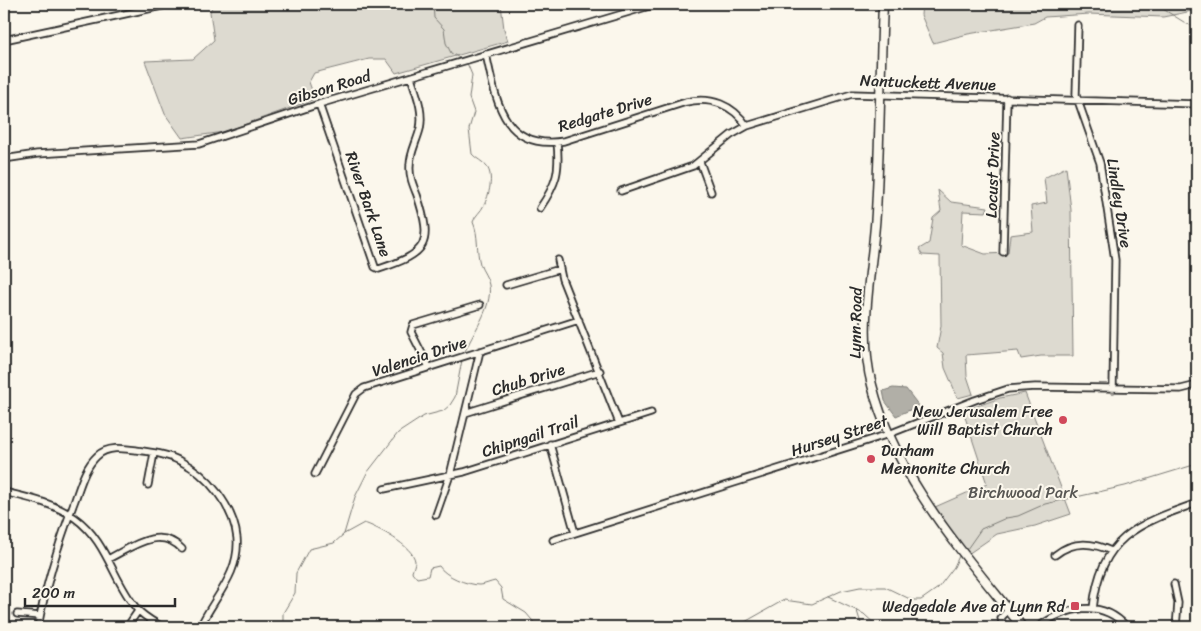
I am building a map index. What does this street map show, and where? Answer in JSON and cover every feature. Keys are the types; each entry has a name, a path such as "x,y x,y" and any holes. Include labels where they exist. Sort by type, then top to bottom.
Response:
{"street":[{"path":"4,40 171,4"},
{"name":"Gibson Road","path":"4,159 37,154 199,144 319,104 656,4"},
{"name":"Lynn Road","path":"883,4 876,212 866,344 871,384 889,434 914,483 942,526 1022,627"},
{"name":"Lindley Drive","path":"1078,25 1078,100 1100,163 1114,248 1116,275 1113,389"},
{"name":"Redgate Drive","path":"486,54 498,105 506,120 517,130 533,139 557,142 686,102 702,100 718,102 731,109 747,126"},
{"name":"River Bark Lane","path":"319,104 376,267 379,269 411,258 420,249 426,233 425,220 410,172 411,156 420,130 422,116 411,76"},
{"name":"Nantuckett Avenue","path":"621,191 683,171 700,162 731,135 747,126 844,95 880,94 1197,104"},
{"name":"Locust Drive","path":"1003,252 1007,98"},
{"path":"540,208 557,178 559,162 557,142"},
{"path":"700,162 711,192"},
{"path":"558,260 619,423"},
{"path":"506,285 560,269"},
{"path":"429,367 410,332 412,325 480,305"},
{"name":"Valencia Drive","path":"315,474 359,391 579,320"},
{"name":"Chipngail Trail","path":"436,515 450,475 480,351"},
{"name":"Chub Drive","path":"465,414 600,371"},
{"name":"Hursey Street","path":"553,540 889,434 975,400 1016,388 1181,389 1197,385"},
{"name":"Chipngail Trail","path":"384,489 450,475 651,413"},
{"path":"550,444 575,533"},
{"path":"38,627 54,558 82,481 98,454 122,448 154,453 183,463 200,476 222,499 234,526 237,552 233,570 200,627"},
{"path":"148,485 154,453"},
{"path":"4,492 48,504 69,514 91,534 138,611 162,627"},
{"path":"1093,609 1097,583 1111,551 1126,535 1143,523 1197,503"},
{"path":"108,559 152,538 169,540 182,549"},
{"path":"1055,555 1064,549 1079,544 1096,546 1111,551"},
{"path":"1174,584 1178,603 1176,627"},
{"path":"1038,627 1069,610 1093,609 1112,616 1127,627"},
{"path":"1003,627 1001,618 1008,610"},
{"path":"127,627 138,611"},
{"path":"17,614 40,616"}],"green space":[{"path":"213,4 501,4 504,29 508,41 396,73 386,59 369,59 314,73 309,82 315,99 224,132 182,138 165,114 145,61 193,59 214,40 210,12"},
{"path":"922,4 1197,4 1197,10 1163,17 1089,14 1045,17 1034,23 968,34 933,43 921,15"},
{"path":"1066,167 1071,210 1073,356 1041,356 1021,359 1018,351 966,355 967,376 973,394 958,398 945,368 943,353 937,348 941,326 940,256 922,255 919,249 929,243 933,218 941,211 938,190 951,202 988,207 986,212 963,211 961,245 985,254 1008,253 1010,235 1033,232 1031,206 1047,203 1044,178"},
{"name":"Birchwood Park","path":"1025,393 1071,514 1035,526 997,534 968,554 935,507 987,484 963,411 1000,398"}],"shaded area":[{"path":"893,388 906,389 919,406 896,416 885,401 883,391"}],"waterway":[{"path":"433,4 434,18 444,29 446,43 451,53 461,59"},
{"path":"1155,4 1187,24 1197,27"},
{"path":"464,354 485,311 489,294 488,282 479,259 473,222 488,197 490,175 485,165 472,154 469,129 474,112 469,98 472,75 467,63"},
{"path":"283,627 283,613 295,593 296,573 309,549 334,543 344,534 355,497 367,473 398,433 424,416 443,411 450,405 455,397 462,360"},
{"path":"967,549 981,529 1006,518 1018,516 1045,504 1125,486 1197,464"},
{"path":"344,534 364,523 385,533 401,543 413,555 415,561 412,572 417,578 428,576 430,568 439,566 451,576 474,585 495,581 501,588 503,599 526,613 537,626 547,625 549,627"},
{"path":"736,627 784,600 812,604 841,591 860,587 885,587 912,600 921,600 938,588 954,567 959,556"},
{"path":"828,597 864,614 878,627"},
{"path":"857,611 862,627"}],"place":[{"name":"New Jerusalem Free Will Baptist Church","path":"1063,420"},
{"name":"Durham Mennonite Church","path":"871,459"},
{"name":"Wedgedale Ave at Lynn Rd","path":"1075,606"}]}
